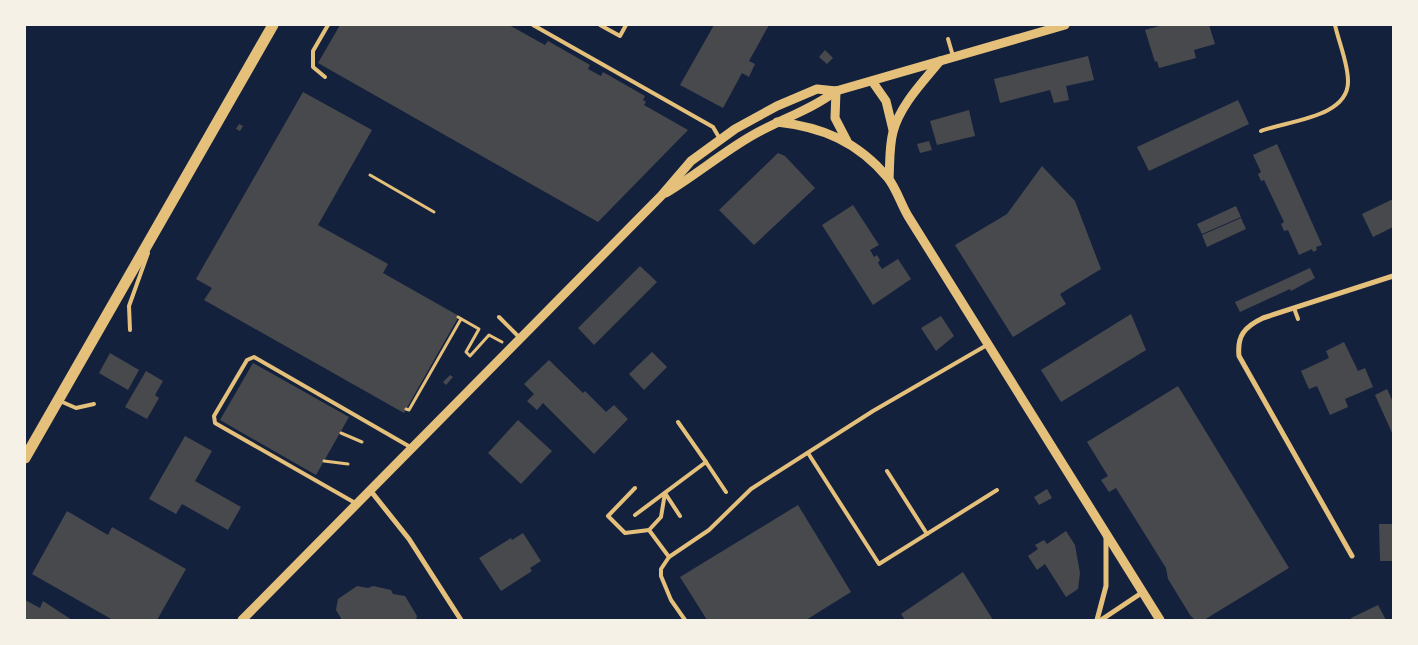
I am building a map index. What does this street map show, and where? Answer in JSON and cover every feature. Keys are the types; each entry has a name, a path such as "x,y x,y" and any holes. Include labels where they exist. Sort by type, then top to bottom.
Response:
{"main road":[{"path":"264,38 269,25"},
{"path":"25,458 273,25"}],"street":[{"path":"661,196 692,177 738,144 777,122 818,104 836,92 940,60 1065,25"},
{"path":"893,133 910,100 940,60"},
{"path":"872,81 886,101 891,117 893,133 889,179"},
{"path":"242,620 661,196 691,161 720,139 763,113 817,89 836,92"},
{"path":"836,92 836,118 847,141"},
{"path":"777,122 813,128 847,141 889,179 908,216 1159,620"},
{"path":"1352,556 1239,356 1238,344 1241,334 1250,325 1294,308 1393,276"},
{"path":"370,490 396,522 461,620"},
{"path":"1099,620 1106,586 1106,534"},
{"path":"1099,620 1143,592"}],"lane":[{"path":"325,77 313,67 311,56 328,25"},
{"path":"533,25 713,127 720,139"},
{"path":"600,25 620,36 626,25"},
{"path":"1261,131 1324,113 1343,98 1348,81 1335,25"},
{"path":"948,39 953,57"},
{"path":"130,330 128,306 159,224"},
{"path":"1294,308 1298,319"},
{"path":"499,317 520,338"},
{"path":"684,620 671,600 661,576 661,569 668,557 709,530 751,488 873,411 988,344"},
{"path":"356,504 215,424 214,416 247,360 254,357 412,448"},
{"path":"58,400 76,408 94,404"},
{"path":"678,422 726,492"},
{"path":"808,453 879,564 997,490"},
{"path":"635,515 706,462"},
{"path":"887,471 927,534"},
{"path":"635,488 608,516 625,533 649,530 661,517 665,493"},
{"path":"665,493 680,516"},
{"path":"649,530 668,557"}],"path":[{"path":"370,176 434,212"},
{"path":"406,408 409,410 460,318 479,329 466,352 470,356 489,335 511,348"},
{"path":"341,433 362,442"},
{"path":"324,461 348,464"}],"building":[{"path":"340,25 509,25 545,45 548,41 590,65 588,69 601,76 603,72 645,96 643,100 646,102 644,105 688,130 598,222 318,63"},
{"path":"714,25 769,25 749,61 755,64 749,77 742,73 723,108 680,85"},
{"path":"1163,25 1209,25 1215,44 1194,50 1196,58 1159,68 1157,61 1155,62 1145,30"},
{"path":"825,50 833,58 827,64 819,57"},
{"path":"1088,56 1094,80 1066,86 1069,100 1054,103 1050,90 1000,103 994,79"},
{"path":"303,92 372,130 318,225 388,264 383,273 459,316 404,413 204,300 212,288 196,279"},
{"path":"1238,100 1249,124 1149,171 1137,147"},
{"path":"969,110 975,136 937,145 930,121"},
{"path":"239,124 243,126 240,131 236,129"},
{"path":"929,141 932,150 920,153 917,144"},
{"path":"1277,144 1322,245 1316,247 1317,250 1313,252 1312,249 1299,255 1288,230 1284,231 1281,224 1284,222 1264,180 1261,181 1258,174 1261,172 1253,155"},
{"path":"778,153 785,156 815,188 754,245 719,210"},
{"path":"1042,166 1075,201 1101,269 1060,294 1066,304 1013,337 955,245 1007,214"},
{"path":"1393,199 1393,227 1373,237 1362,214"},
{"path":"853,205 879,245 870,250 874,257 877,255 880,260 878,263 882,269 898,259 911,279 873,305 822,225"},
{"path":"1236,206 1241,217 1202,234 1197,224"},
{"path":"1241,218 1246,229 1207,247 1202,235"},
{"path":"640,266 657,282 594,345 578,328"},
{"path":"1310,268 1315,278 1291,291 1290,289 1240,312 1235,302"},
{"path":"1131,314 1146,350 1061,402 1041,370"},
{"path":"941,316 954,336 936,351 921,328"},
{"path":"1344,342 1358,371 1365,368 1373,387 1345,399 1348,407 1330,415 1317,386 1309,389 1301,371 1329,358 1326,351"},
{"path":"652,352 667,367 644,390 629,374"},
{"path":"110,353 139,370 128,390 99,373"},
{"path":"549,360 606,412 614,405 628,419 594,454 543,403 537,410 527,401 534,394 524,384"},
{"path":"253,363 349,417 316,475 220,420"},
{"path":"146,371 163,381 155,395 159,398 147,419 125,407"},
{"path":"450,375 453,377 446,385 443,382"},
{"path":"1178,386 1289,568 1204,620 1195,620 1190,615 1168,579 1166,568 1116,488 1109,492 1101,480 1108,476 1087,442"},
{"path":"1387,389 1393,402 1393,435 1375,395"},
{"path":"518,420 552,451 521,484 488,453"},
{"path":"185,436 212,451 195,481 241,507 228,530 182,504 176,514 149,499"},
{"path":"1047,489 1052,498 1039,505 1034,497"},
{"path":"798,505 851,592 806,620 707,620 680,577"},
{"path":"67,511 108,535 112,527 186,569 157,620 113,620 32,574"},
{"path":"1379,524 1393,524 1393,561 1380,561"},
{"path":"1066,531 1075,545 1080,573 1078,589 1066,597 1045,564 1037,570 1028,556 1038,549 1035,545 1044,540 1047,544"},
{"path":"523,533 541,561 530,568 532,571 501,591 479,558 511,538 512,540"},
{"path":"963,572 993,620 905,620 901,614"},
{"path":"357,586 368,588 373,586 391,590 393,594 405,596 417,616 416,620 342,620 336,610 338,599"},
{"path":"25,600 40,608 43,601 72,620 25,620"},
{"path":"1378,605 1386,620 1352,620 1351,618"}]}
